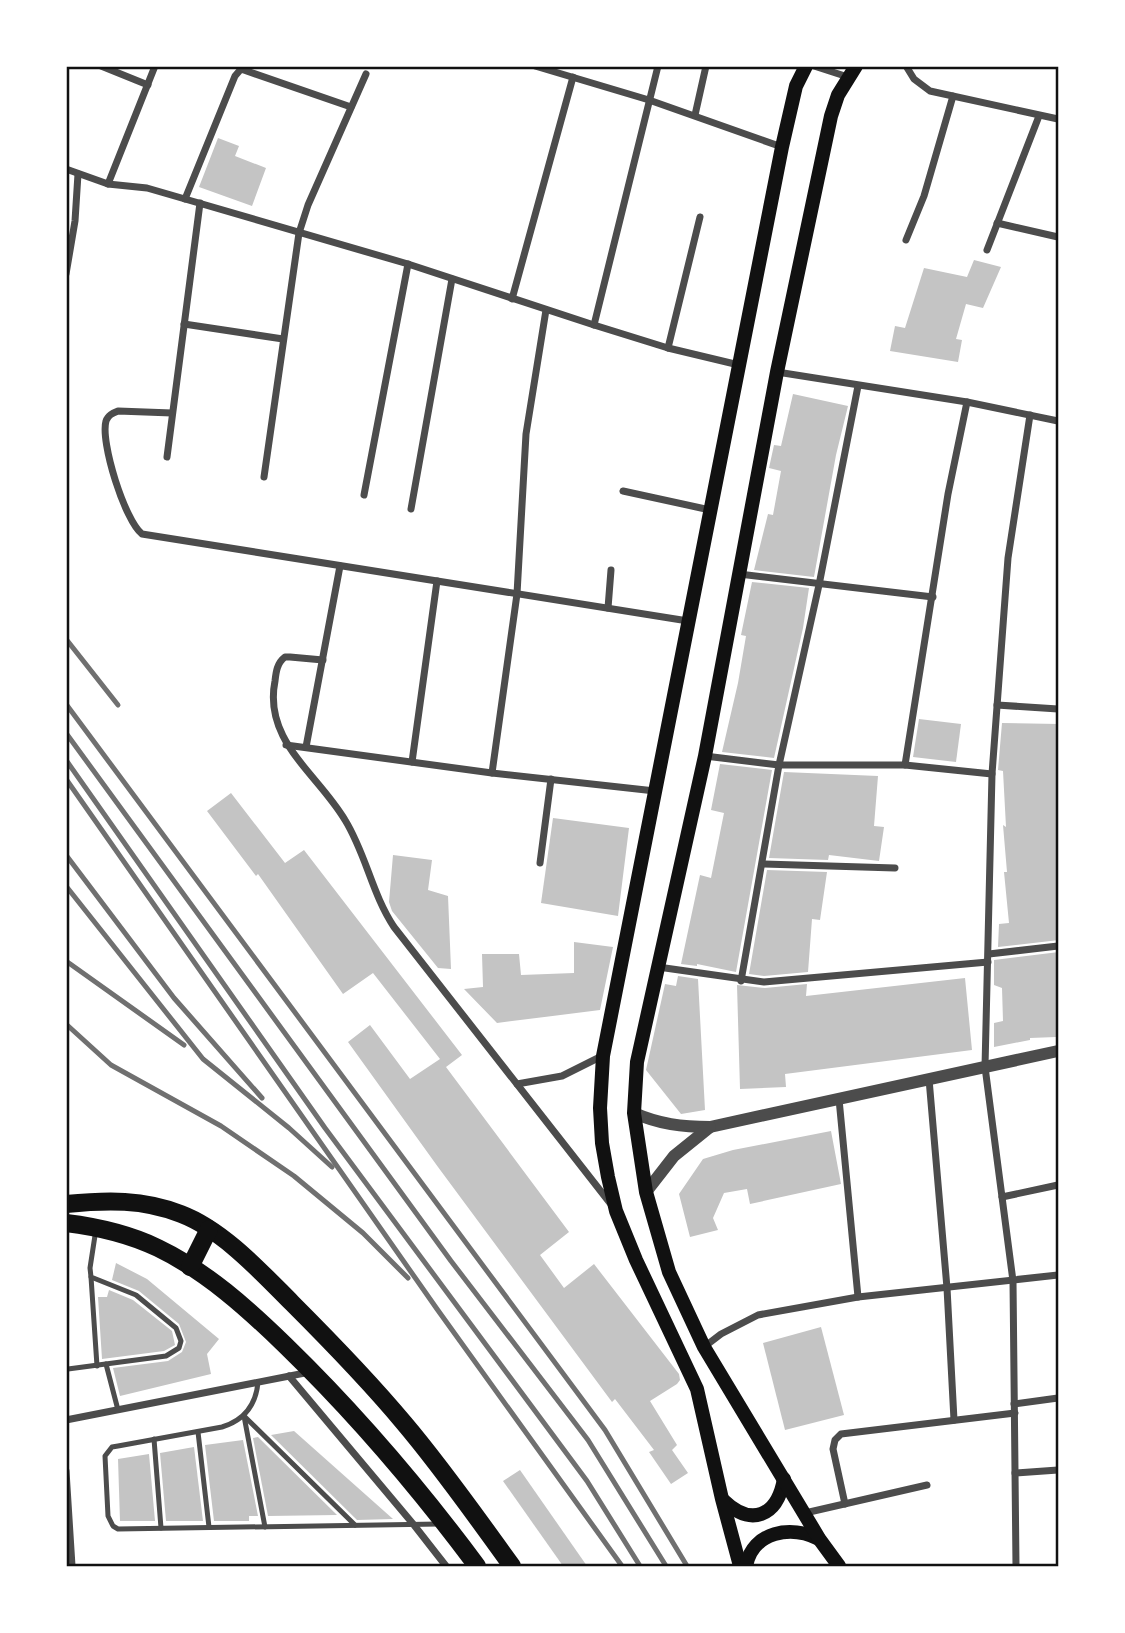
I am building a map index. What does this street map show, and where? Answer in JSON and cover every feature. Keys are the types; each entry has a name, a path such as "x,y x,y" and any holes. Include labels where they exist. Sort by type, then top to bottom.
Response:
{"main road":[{"path":"740,1566 697,1389 616,1211 608,1177 600,1108 603,1056 782,147 796,86 806,66"},
{"path":"839,1566 820,1540 704,1347 669,1272 646,1192 634,1112 637,1062 705,757 776,372 831,116 838,95 852,72"},
{"path":"66,1203 128,1200 184,1215 209,1229 256,1267 370,1383 436,1463 512,1566"},
{"path":"96,1226 99,1201"},
{"path":"66,1223 96,1226 161,1249 234,1298 312,1372 380,1446 477,1566"},
{"path":"190,1267 209,1229"},
{"path":"722,1499 746,1516 760,1515 773,1508 780,1495 783,1479"},
{"path":"746,1566 756,1546 770,1535 787,1531 804,1532 820,1540"}],"street":[{"path":"101,66 148,85"},
{"path":"108,184 155,66"},
{"path":"535,66 695,115 782,147"},
{"path":"594,325 658,66"},
{"path":"695,115 706,66"},
{"path":"814,66 852,72"},
{"path":"906,66 914,79 930,91 1059,119"},
{"path":"185,199 235,76 241,69 351,107"},
{"path":"264,477 299,233 366,74"},
{"path":"512,299 573,77"},
{"path":"906,240 924,196 953,96"},
{"path":"987,250 1039,116"},
{"path":"66,169 108,184 147,188 185,199 408,264 668,348 739,365"},
{"path":"66,274 75,221 78,174"},
{"path":"167,457 200,204"},
{"path":"668,348 700,217"},
{"path":"997,223 1059,237"},
{"path":"364,495 408,264"},
{"path":"411,509 452,279"},
{"path":"492,773 517,594 526,434 547,310"},
{"path":"184,324 284,339"},
{"path":"776,372 967,402 1059,421"},
{"path":"741,981 764,864 779,765 819,585 858,386"},
{"path":"905,765 946,506 967,402"},
{"path":"172,413 118,411 112,413 106,424 110,465 137,530 148,536 689,621"},
{"path":"1016,1566 1013,1281 985,1067 992,774 1008,558 1030,415"},
{"path":"622,491 711,510"},
{"path":"306,747 340,566"},
{"path":"608,608 611,570"},
{"path":"739,574 933,597"},
{"path":"412,762 437,581"},
{"path":"323,660 285,657 278,665 274,706 286,745 324,789 345,820 388,918 616,1211"},
{"path":"997,705 1059,709"},
{"path":"286,745 492,773 656,791"},
{"path":"705,757 779,765 905,765 992,774"},
{"path":"540,863 551,779"},
{"path":"764,864 895,868"},
{"path":"657,967 741,981 786,982 988,958 1059,946"},
{"path":"634,1112 654,1121 681,1127 710,1127 1059,1051"},
{"path":"517,1084 562,1076 603,1056"},
{"path":"929,1079 947,1288 954,1420"},
{"path":"839,1099 858,1297"},
{"path":"646,1192 674,1156 710,1127"},
{"path":"1002,1197 1059,1185"},
{"path":"704,1347 721,1334 758,1315 858,1297 1059,1275"},
{"path":"66,1420 312,1372"},
{"path":"289,1376 446,1566"},
{"path":"1014,1404 1059,1398"},
{"path":"845,1504 833,1448 835,1440 841,1434 1015,1413"},
{"path":"1015,1473 1059,1469"},
{"path":"66,1471 72,1566"},
{"path":"805,1513 928,1485"}],"lane":[{"path":"96,1226 90,1268 97,1366"},
{"path":"68,1369 166,1356 178,1348 181,1341 176,1328 135,1295 91,1277"},
{"path":"106,1364 118,1410"},
{"path":"258,1382 252,1406 234,1423 118,1446 108,1451 105,1456 108,1516 113,1526 118,1529 445,1524"},
{"path":"244,1416 355,1525"},
{"path":"244,1416 265,1527"},
{"path":"198,1432 209,1527"},
{"path":"154,1439 161,1528"}],"building":[{"path":"218,138 239,146 235,156 266,168 252,206 199,187"},
{"path":"974,260 1001,267 983,308 966,304 956,339 962,340 958,362 890,351 895,326 905,328 924,268 967,277"},
{"path":"793,394 848,406 836,455 814,577 754,570 768,514 773,515 781,471 769,468 774,445 781,446"},
{"path":"752,582 809,588 803,628 774,758 722,752 738,683 746,636 741,635"},
{"path":"919,719 961,724 956,762 913,757"},
{"path":"1002,723 1059,724 1059,940 998,947 999,924 1009,923 1004,872 1007,872 1003,825 1006,827 1003,771 998,770"},
{"path":"720,764 772,770 736,972 697,964 681,964 700,875 711,878 724,813 711,810"},
{"path":"784,772 878,776 874,826 884,827 879,861 829,855 828,860 769,858"},
{"path":"231,793 285,863 304,850 462,1055 446,1067 569,1232 540,1255 564,1288 594,1264 679,1374 680,1380 677,1384 650,1401 677,1445 672,1450 688,1473 671,1484 649,1452 654,1450 615,1399 612,1402 348,1042 370,1025 410,1079 440,1059 373,973 343,994 258,874 256,876 207,811"},
{"path":"553,818 629,828 618,916 541,903"},
{"path":"393,855 432,860 428,890 448,896 451,969 438,968 392,911 389,902"},
{"path":"767,870 827,872 820,920 812,919 808,972 764,976 749,974"},
{"path":"574,942 613,947 600,1010 497,1023 464,989 483,987 482,954 519,954 521,975 574,973"},
{"path":"1059,952 1056,1037 1030,1038 994,1047 994,1023 1003,1021 1002,988 994,985 994,960"},
{"path":"678,976 698,979 705,1110 681,1114 646,1070 665,984 676,986"},
{"path":"965,978 972,1050 785,1074 786,1087 740,1089 737,985 765,988 807,984 806,996"},
{"path":"831,1131 841,1184 750,1204 747,1189 724,1193 713,1218 718,1230 690,1237 679,1194 703,1159 733,1150"},
{"path":"116,1263 147,1279 219,1339 207,1354 211,1374 120,1396 113,1368 168,1361 182,1352 186,1342 179,1324 139,1291 112,1280"},
{"path":"109,1290 133,1300 172,1331 175,1345 164,1351 102,1359 98,1297 107,1297"},
{"path":"821,1327 844,1415 785,1430 763,1343"},
{"path":"294,1431 393,1519 357,1520 271,1435"},
{"path":"258,1437 337,1515 268,1516 253,1438"},
{"path":"243,1440 258,1516 249,1516 249,1521 214,1521 205,1445"},
{"path":"194,1447 203,1521 166,1521 160,1453"},
{"path":"149,1454 155,1521 120,1521 118,1459"},
{"path":"520,1470 587,1566 563,1566 503,1481"}],"railway":[{"path":"66,639 118,705"},
{"path":"66,704 605,1430 687,1566"},
{"path":"66,733 451,1261 588,1440 666,1566"},
{"path":"66,760 325,1128 587,1481 640,1566"},
{"path":"66,779 437,1309 622,1566"},
{"path":"66,855 174,998 262,1098"},
{"path":"66,886 203,1059 289,1128 332,1167"},
{"path":"66,961 184,1045"},
{"path":"66,1024 111,1065 221,1126 294,1176 363,1233 408,1278"}]}
